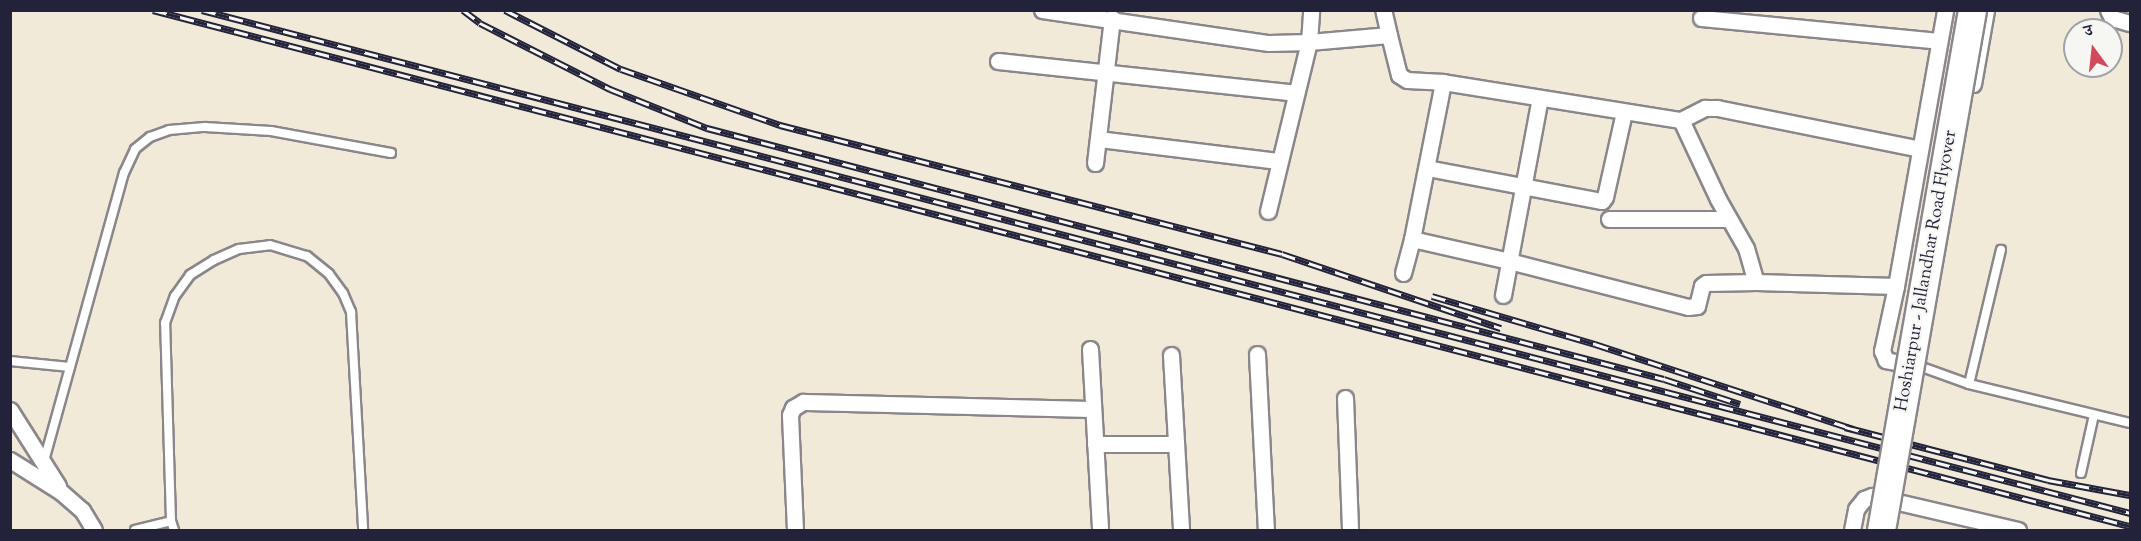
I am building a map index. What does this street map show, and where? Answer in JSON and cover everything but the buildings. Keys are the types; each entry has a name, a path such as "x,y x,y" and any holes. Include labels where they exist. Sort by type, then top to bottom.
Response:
{"highway":[{"name":"Hoshiarpur - Jallandhar Road Flyover","path":"1881,531 1972,10"}],"street":[{"path":"1042,10 1112,18 1269,43 1389,35"},
{"path":"1268,211 1309,42 1311,10"},
{"path":"1383,10 1402,78 1443,82 1681,120 1705,108 1717,108 1920,149"},
{"path":"1945,10 1883,356 1886,360 1919,366 1923,361 1986,10"},
{"path":"2108,10 2112,18 2130,22"},
{"path":"1095,163 1112,18"},
{"path":"1701,18 1939,41"},
{"path":"998,61 1295,93"},
{"path":"1403,273 1412,239 1443,82"},
{"path":"1503,295 1540,98"},
{"path":"1426,168 1602,201 1605,197 1624,112"},
{"path":"1681,120 1728,219 1746,248 1756,282"},
{"path":"1098,139 1279,161"},
{"path":"1609,219 1728,219"},
{"path":"1412,239 1509,261 1688,307 1697,306 1702,286 1706,283 1896,286"},
{"path":"1090,349 1100,531"},
{"path":"1257,354 1266,531"},
{"path":"1171,355 1181,531"},
{"path":"1346,398 1350,531"},
{"path":"795,531 790,415 793,408 803,402 1093,409"},
{"path":"10,410 62,492"},
{"path":"1095,444 1175,444"},
{"path":"10,460 62,492 82,510 94,531"},
{"path":"1852,531 1856,509 1864,499 1872,496 2018,531"}],"lane":[{"path":"43,462 123,173 135,149 150,137 169,130 205,127 271,131 391,153"},
{"path":"174,531 171,521 165,323 175,296 190,275 214,260 239,249 270,245 307,256 329,274 343,293 351,312 363,531"},
{"path":"1969,384 2001,250"},
{"path":"10,361 70,367"},
{"path":"1919,366 1969,384 2130,423"},
{"path":"2081,473 2094,415"},
{"path":"135,531 171,521"}],"railway":[{"path":"153,10 2130,526"},
{"path":"202,10 2130,513"},
{"path":"463,10 480,23 610,89 707,128 1664,379 1740,404"},
{"path":"505,10 621,69 780,125 1282,254 1501,328"},
{"path":"1432,296 1595,344 1853,429"},
{"path":"1845,427 2048,480 2130,495"}]}
